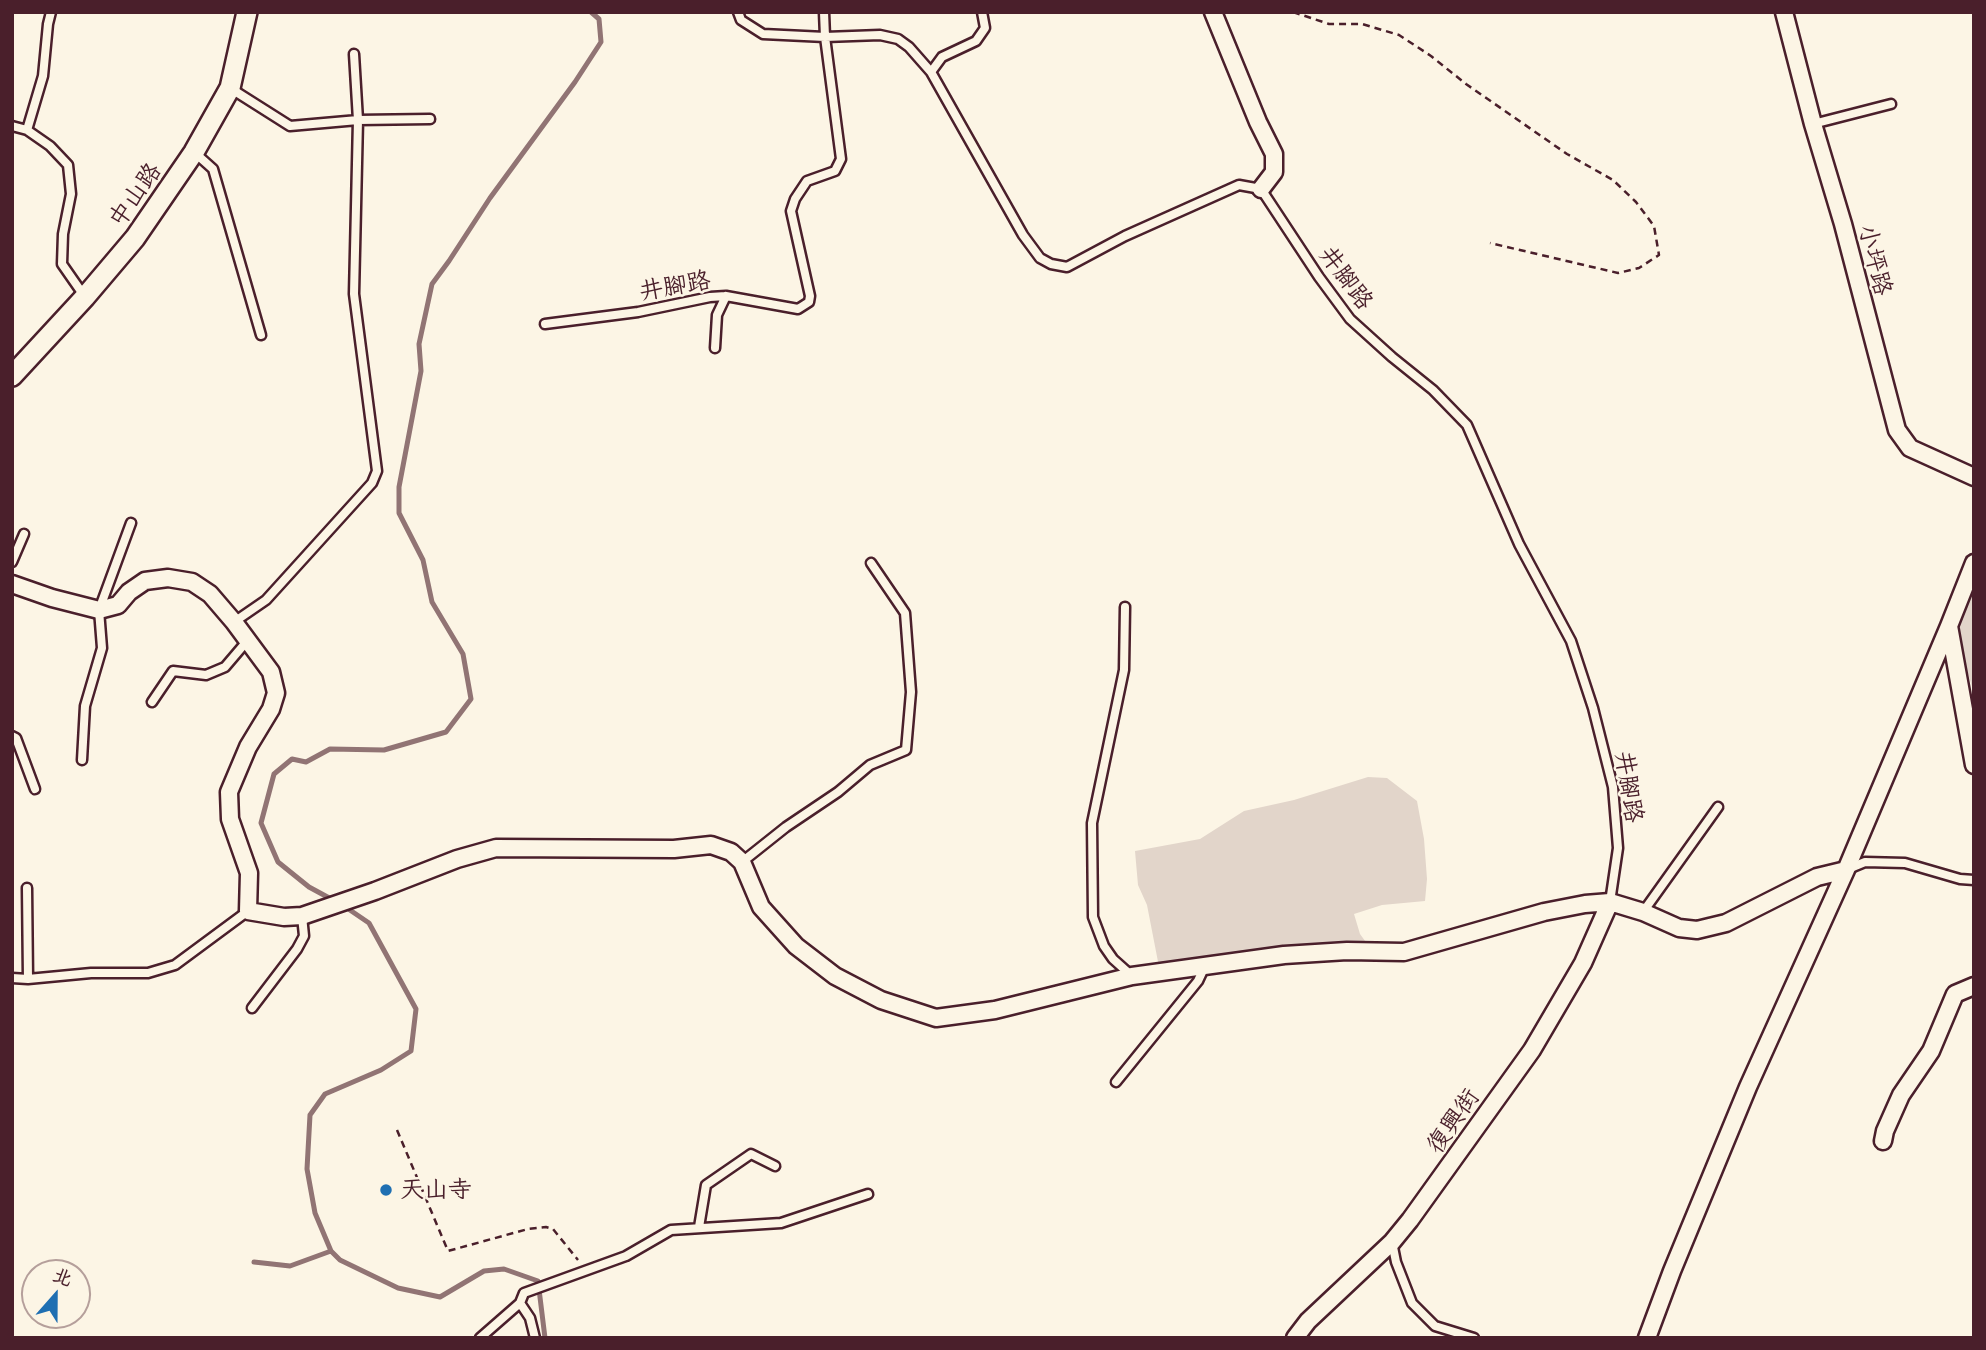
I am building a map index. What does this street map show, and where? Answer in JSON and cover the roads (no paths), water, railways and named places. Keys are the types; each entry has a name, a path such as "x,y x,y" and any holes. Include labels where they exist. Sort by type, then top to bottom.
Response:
{"street":[{"name":"中山路","path":"12,376 135,238 194,152 230,88 247,12"},
{"path":"1213,12 1274,154 1274,172 1261,189"},
{"name":"小坪路","path":"1784,12 1843,224 1896,430 1910,448 1974,477"},
{"path":"1647,1338 1748,1087 1846,870 1974,563"},
{"path":"12,584 99,610 118,605 129,592 145,581 168,578 192,582 210,594 234,622 271,672 276,693 271,709 248,747 229,792 230,820 248,873 248,911 284,917 302,916 457,859 496,848 674,849 711,845 732,852 742,862 761,907 796,947 835,975 881,1000 936,1018 995,1010 1132,976 1284,954 1404,952 1544,912 1610,902 1643,912 1679,928 1697,930 1726,923 1817,877 1846,870"},
{"path":"1949,626 1974,765"},
{"name":"復興街","path":"1294,1338 1327,1302 1392,1242 1410,1220 1532,1050 1583,962 1610,902"},
{"path":"1883,1141 1901,1094 1931,1051 1955,994 1974,986"}],"lane":[{"path":"27,130 43,76 51,12"},
{"path":"738,12 741,20 762,34 825,37 880,35 898,39 915,53 931,72 1023,235 1040,258 1051,264 1067,267 1125,236 1238,185 1261,189"},
{"name":"井腳路","path":"545,324 639,312 710,297 726,296 798,309 809,302 810,296 791,211 795,199 807,181 835,171 841,159 824,12"},
{"path":"931,72 942,57 975,41 985,27 982,12"},
{"path":"234,622 266,600 372,484 377,471 354,294 358,120 354,54"},
{"path":"230,88 290,125 430,119"},
{"path":"1813,124 1891,104"},
{"path":"12,127 27,130 50,146 68,165 71,194 63,234 62,264 85,297"},
{"path":"194,152 213,170 261,335"},
{"name":"井腳路","path":"1261,189 1350,319 1433,390 1467,425 1519,544 1570,641 1593,708 1614,787 1618,848 1610,902"},
{"path":"715,348 717,316 726,296"},
{"path":"82,760 85,706 102,648 99,610 131,523"},
{"path":"12,562 24,534"},
{"path":"742,862 786,827 838,792 870,765 906,750 911,692 905,613 871,563"},
{"path":"1125,607 1124,670 1092,823 1093,917 1112,959 1132,976"},
{"path":"152,702 173,671 206,675 225,667 248,640"},
{"path":"12,736 16,738 35,789"},
{"path":"1643,912 1718,807"},
{"path":"1846,870 1865,862 1905,863 1960,879 1974,880"},
{"path":"27,888 28,979"},
{"path":"12,978 90,973 148,973 175,965 248,911"},
{"path":"252,1008 297,949 304,936 302,916"},
{"path":"1116,1082 1198,981 1205,967"},
{"path":"699,1227 706,1185 751,1154 775,1166"},
{"path":"480,1338 520,1303 524,1293 626,1256 671,1230 782,1223 868,1194"},
{"path":"1392,1242 1396,1262 1412,1303 1435,1326 1474,1338"},
{"path":"520,1303 530,1318 535,1338"}],"waterway":[{"path":"333,900 309,887 278,862 261,823 274,774 292,759 306,762 330,749 384,750 446,732 471,699 463,654 432,602 423,560 399,513 399,487 421,371 419,344 432,284 601,42 599,19 591,12"},
{"path":"331,1251 315,1213 307,1169 310,1115 325,1094 381,1070 411,1051 416,1009 369,923 344,906"},
{"path":"254,1262 290,1266 331,1251 340,1260 398,1288 440,1297 484,1271 504,1269 538,1281 545,1338"}],"place":[{"name":"天山寺","path":"386,1190"}]}
